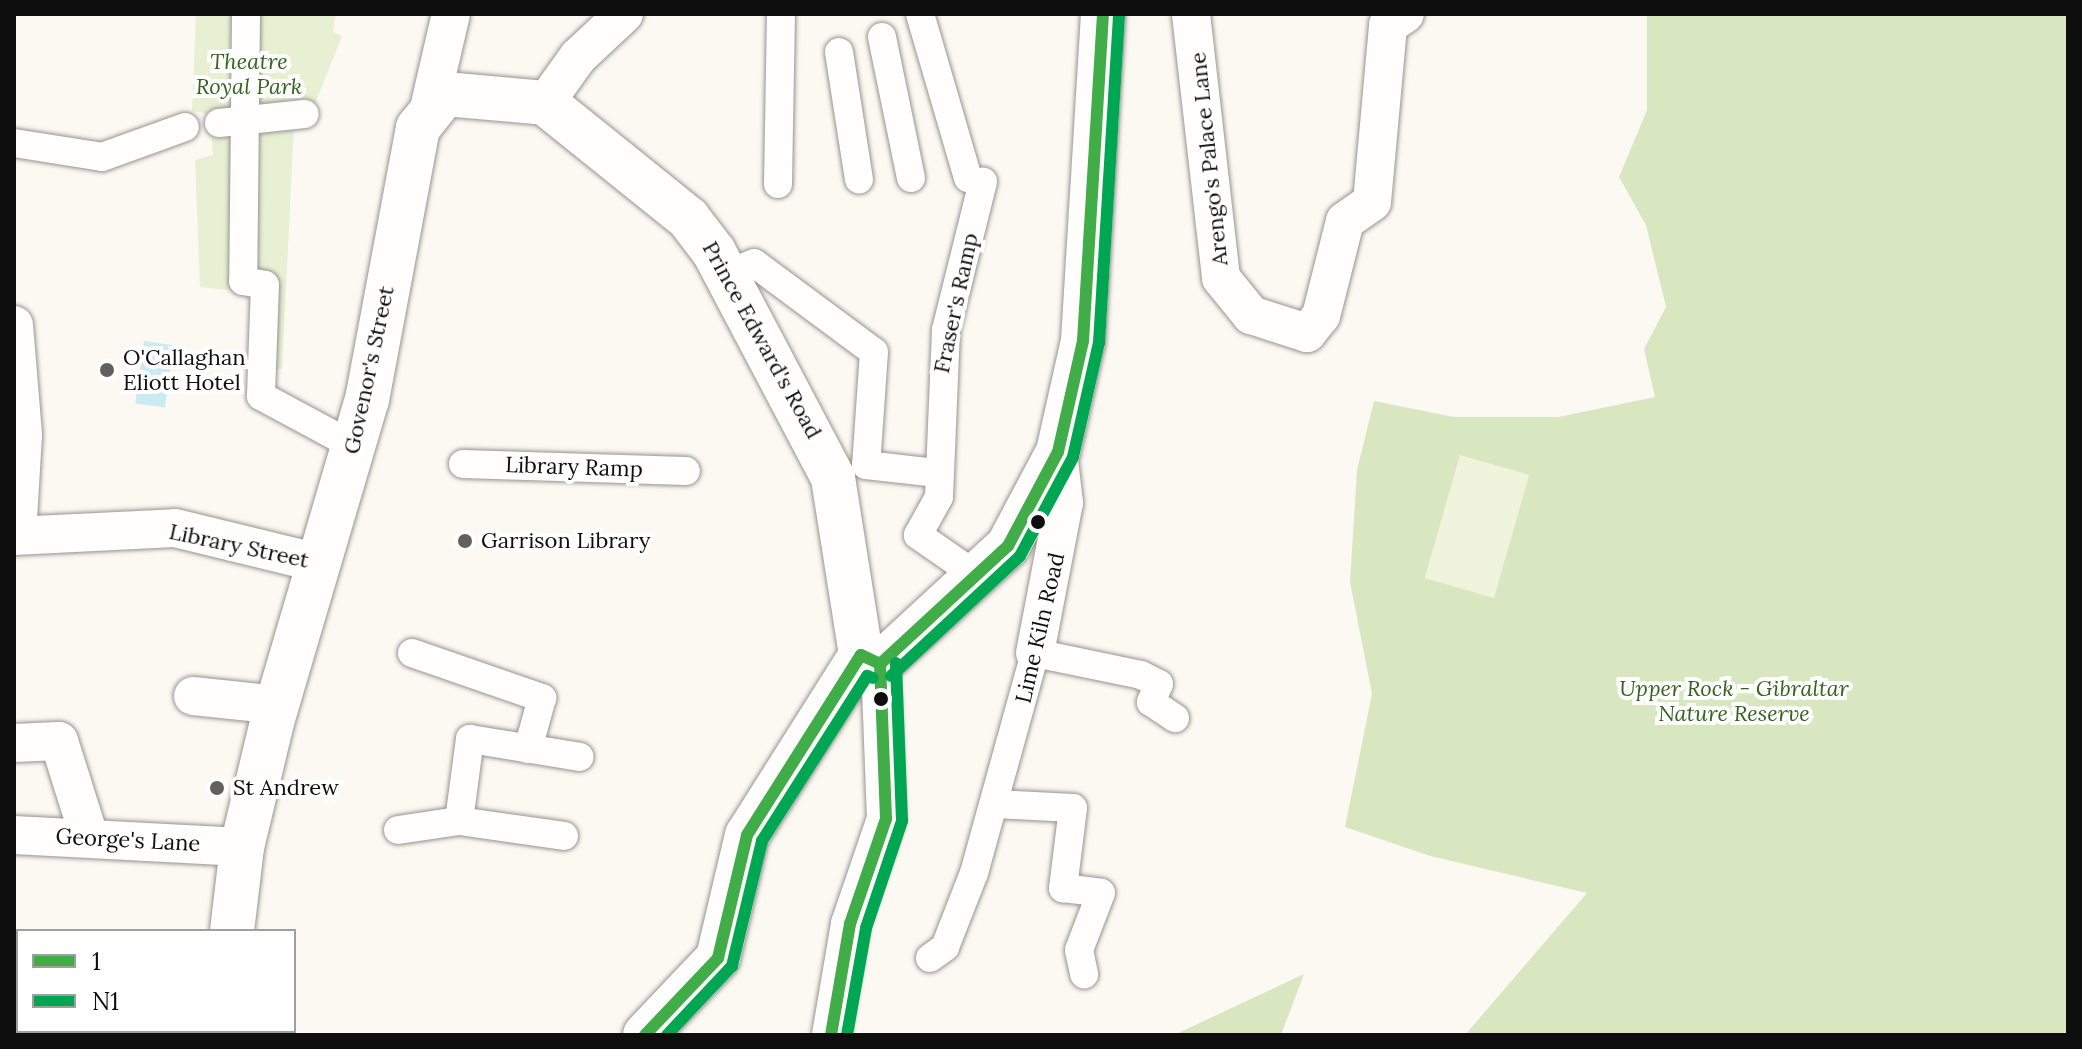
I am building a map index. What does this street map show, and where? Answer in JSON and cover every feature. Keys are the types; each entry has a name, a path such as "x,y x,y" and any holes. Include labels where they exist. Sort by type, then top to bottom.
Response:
{"street":[{"path":"246,14 232,121 243,281 265,285 261,396 354,446"},
{"name":"Govenor's Street","path":"232,929 242,847 275,714 354,446 411,151 430,104 451,14"},
{"path":"430,104 445,94 545,103 578,57 624,14"},
{"path":"778,184 781,14"},
{"name":"Fraser's Ramp","path":"920,14 976,180 946,330 936,473 939,497 918,535 977,576"},
{"path":"645,1035 718,958 747,835 861,655 977,576 1008,546 1058,452 1083,341 1103,14"},
{"name":"Arengo's Palace Lane","path":"1191,14 1221,278 1251,315 1307,333 1321,316 1345,221 1372,202 1388,25 1405,14"},
{"path":"882,37 911,178"},
{"path":"839,52 859,179"},
{"name":"Prince Edward's Road","path":"545,103 702,230 849,472 861,655"},
{"path":"232,121 305,114"},
{"path":"14,143 102,157 185,127"},
{"path":"726,274 754,263 874,352 849,472 936,473"},
{"path":"14,325 23,435 16,536"},
{"name":"Lime Kiln Road","path":"930,958 945,947 995,804 1035,653 1067,477 1058,452"},
{"name":"Library Ramp","path":"463,464 686,471"},
{"name":"Library Street","path":"16,536 175,528 319,563"},
{"path":"412,653 542,698 528,749"},
{"path":"1035,653 1141,675 1159,684 1151,702 1175,718"},
{"path":"831,1035 850,924 886,819 861,655"},
{"path":"193,696 275,714"},
{"path":"459,821 470,739 580,757"},
{"path":"14,743 59,741 89,836"},
{"path":"995,804 1073,808 1063,888 1101,893 1079,950 1084,974"},
{"path":"398,830 459,821 564,836"},
{"name":"George's Lane","path":"14,835 89,836 242,847"}],"green space":[{"name":"Theatre Royal Park","path":"196,14 336,14 333,32 342,36 315,104 295,106 282,369 248,367 253,293 200,287 195,160 213,155 210,114 192,111"},
{"name":"Upper Rock - Gibraltar Nature Reserve","path":"1647,14 2068,14 2068,1035 1465,1035 1587,893 1430,856 1345,827 1372,694 1350,582 1357,470 1374,401 1454,417 1558,417 1655,397 1644,349 1666,307 1646,225 1619,177 1647,110"},
{"path":"1460,455 1529,475 1494,598 1425,578"},
{"path":"1304,974 1281,1035 1174,1035"}],"water":[{"path":"144,341 174,345 165,408 135,403"}],"transit line":[{"name":"1","path":"880,664 1008,546 1058,452 1083,341 1103,14"},
{"name":"N1","path":"891,676 1020,556 1073,457 1099,343 1119,15"},
{"name":"1","path":"645,1035 718,958 747,835 861,655 880,664"},
{"name":"N1","path":"847,1035 866,928 902,821 896,663"},
{"name":"1","path":"831,1035 850,924 886,819 880,664"},
{"name":"N1","path":"667,1035 732,966 762,841 867,676 873,678"}],"place":[{"name":"O'Callaghan Eliott Hotel","path":"107,370"},
{"name":"Garrison Library","path":"465,541"},
{"name":"St Andrew","path":"217,788"}]}
